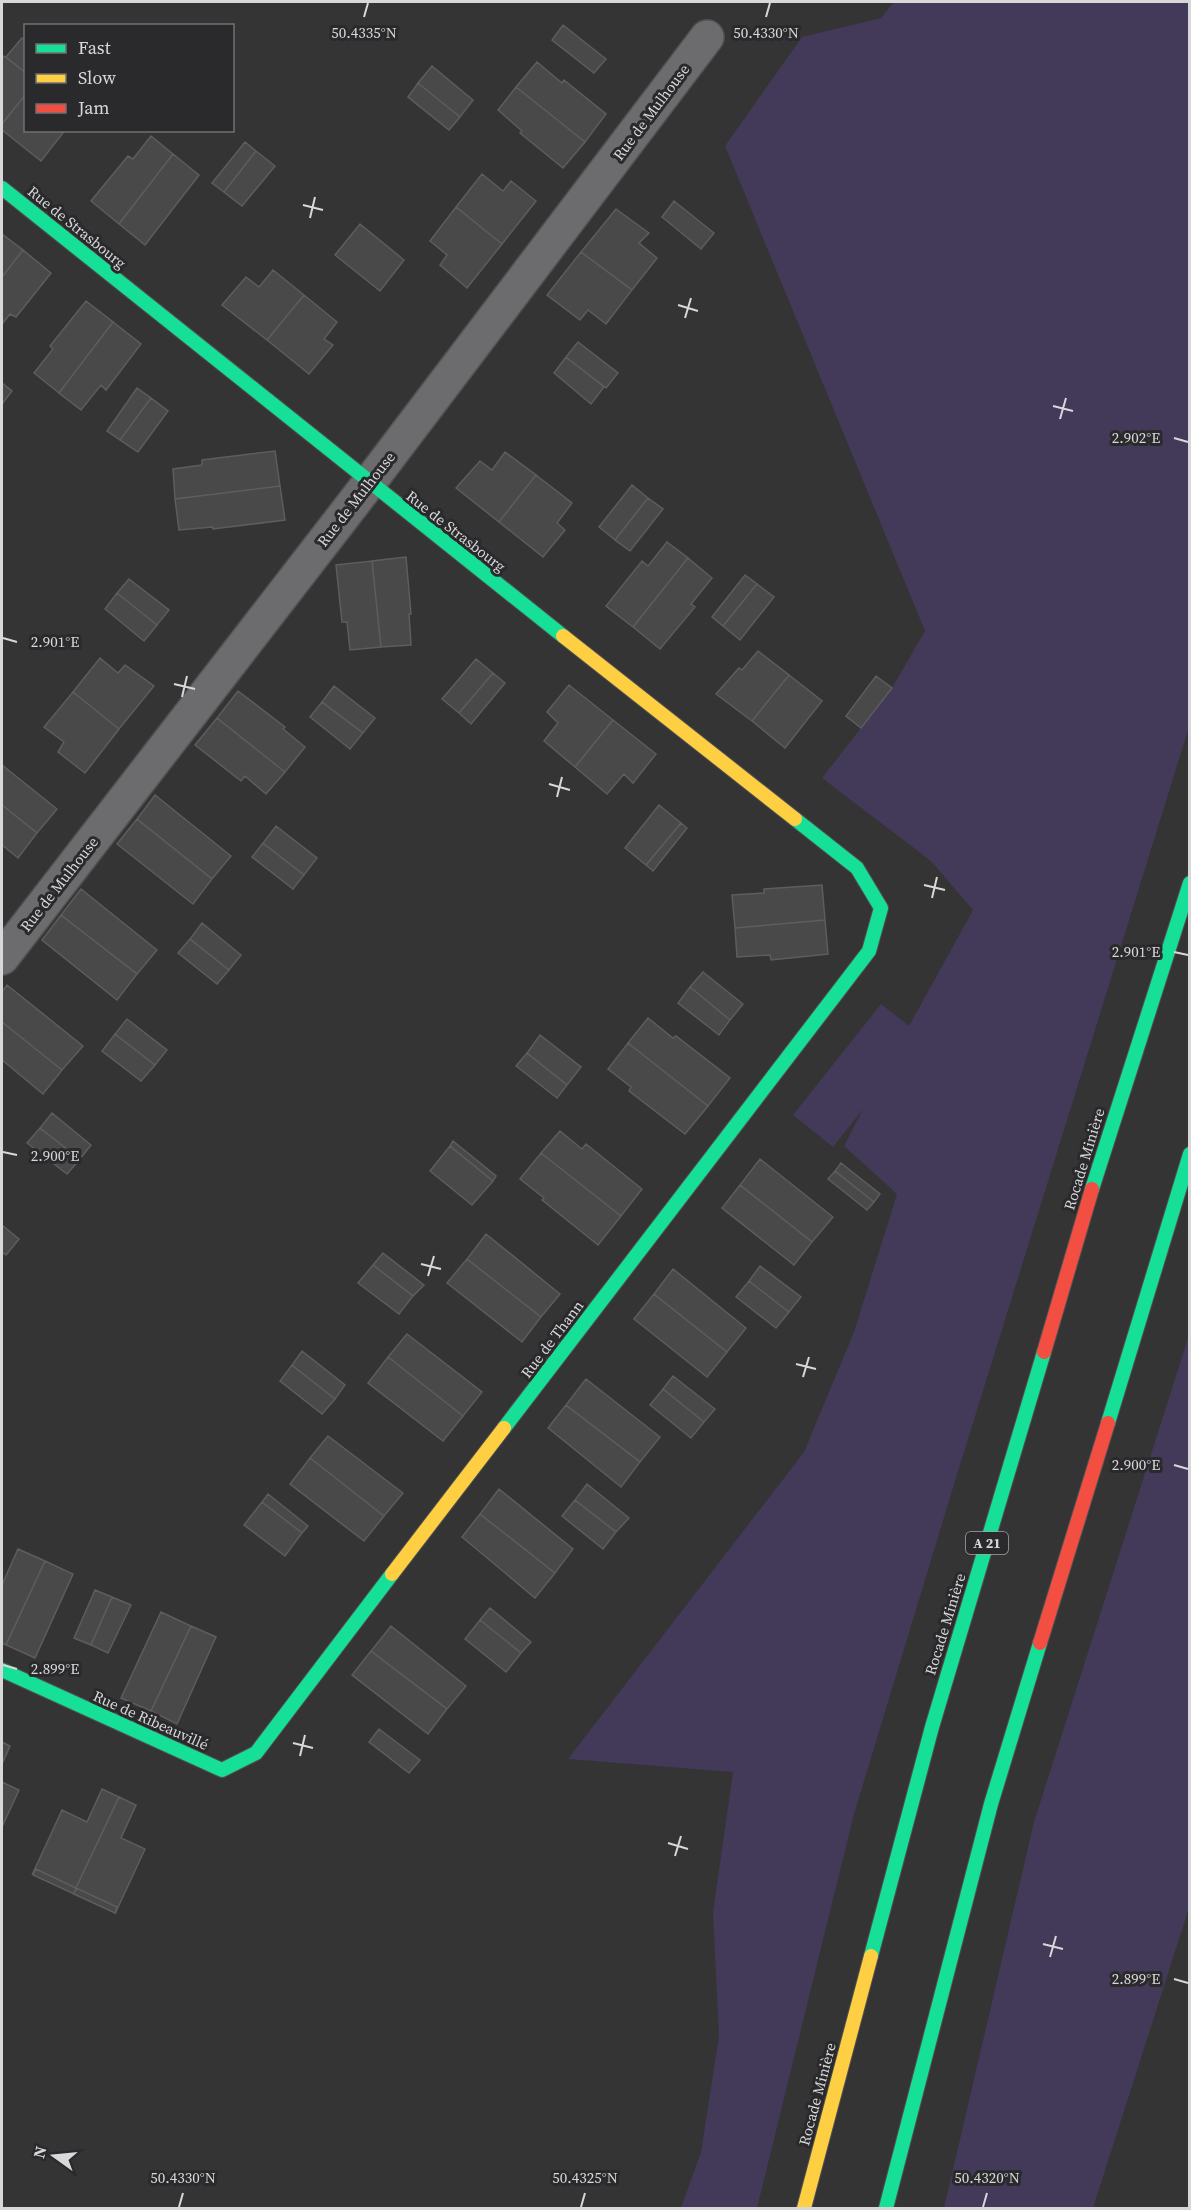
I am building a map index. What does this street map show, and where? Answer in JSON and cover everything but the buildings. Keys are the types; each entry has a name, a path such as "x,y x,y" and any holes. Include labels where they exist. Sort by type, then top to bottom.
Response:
{"main road":[{"name":"Rue de Strasbourg","path":"2,188 369,483 857,868 881,908"},
{"name":"Rocade Minière","path":"804,2208 935,1716 1099,1166 1190,883"},
{"name":"Rue de Thann","path":"222,1770 256,1753 296,1703 869,951 881,908"},
{"path":"886,2208 991,1804 1190,1154"},
{"name":"Rue de Ribeauvillé","path":"2,1670 222,1770"}],"street":[{"name":"Rue de Mulhouse","path":"2,958 369,483 707,37"}],"shaded area":[{"path":"894,2 1189,2 1189,727 854,1814 757,2208 681,2208 701,2152 719,2036 713,1912 733,1772 568,1759 804,1452 854,1332 897,1194 844,1146 863,1109 833,1147 793,1115 881,1004 909,1026 973,910 931,861 822,778 892,688 925,631 725,146 802,37 881,18"},
{"path":"1189,1335 1189,1908 1093,2208 944,2208 1034,1822"}],"traffic: fast":[{"path":"2,188 563,636"},
{"path":"504,1428 869,951 881,908 857,868 795,819"},
{"path":"1092,1189 1190,883"},
{"path":"1108,1423 1190,1154"},
{"path":"871,1956 932,1727 1044,1352"},
{"path":"2,1670 222,1770 256,1753 392,1574"},
{"path":"886,2208 991,1804 1040,1643"}],"traffic: slow":[{"path":"563,636 795,819"},
{"path":"392,1574 504,1428"},
{"path":"804,2208 871,1956"}],"traffic: jam":[{"path":"1044,1352 1092,1189"},
{"path":"1040,1643 1108,1423"}]}
